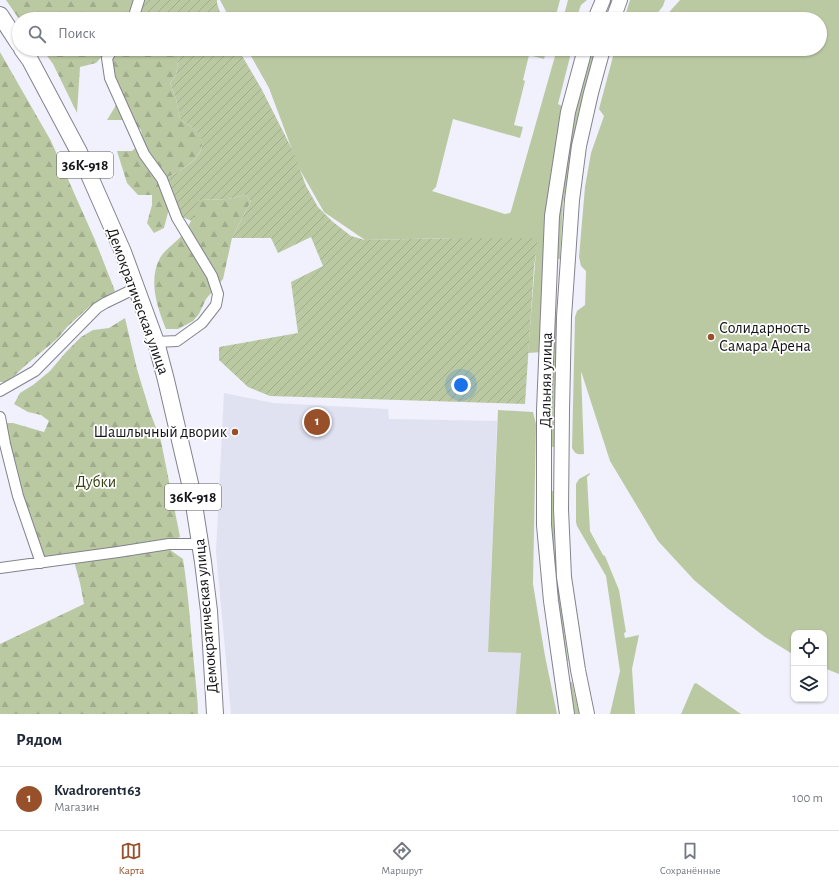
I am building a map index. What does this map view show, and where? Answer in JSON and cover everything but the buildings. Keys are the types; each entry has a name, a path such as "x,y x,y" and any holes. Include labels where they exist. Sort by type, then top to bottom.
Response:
{"main road":[{"path":"598,12 603,0"},
{"path":"616,12 620,0"},
{"path":"0,15 12,33"},
{"name":"Демократическая улица","path":"27,56 79,152 123,252 156,342 192,492 209,611 215,714"},
{"name":"Дальняя улица","path":"567,714 551,601 544,525 544,402 552,216 568,112 583,56"},
{"name":"Дальняя улица","path":"587,714 578,670 564,577 561,467 564,318 572,200 579,146 601,56"},
{"path":"548,284 566,285"},
{"path":"543,466 561,467"},
{"path":"560,672 578,670"}],"street":[{"path":"135,12 139,0"},
{"path":"108,56 107,58 110,78 144,154 162,179 177,218 212,276 218,294 216,305 202,323 177,340 156,342"},
{"path":"0,391 35,372 97,308 104,303 136,288"},
{"path":"0,417 18,496 41,562"},
{"path":"0,568 168,544 200,544"}],"shaded area":[{"path":"224,393 273,403 388,409 389,419 497,421 488,652 521,653 516,714 231,714 216,552"}],"green space":[{"path":"6,0 142,0 134,12 14,12"},
{"path":"143,0 217,0 220,12 140,12"},
{"path":"220,0 560,0 557,12 226,12"},
{"path":"568,0 587,0 581,5 578,12 565,12"},
{"path":"630,0 665,0 658,12 626,12"},
{"name":"Солидарность Самара Арена","path":"680,0 839,0 839,674 827,669 827,630 791,630 791,653 765,637 727,608 694,580 658,541 610,461 581,371 584,454 577,454 572,448 575,317 577,311 585,305 586,271 581,266 579,257 585,187 591,153 604,116 599,109 613,56 827,56 827,12 669,12"},
{"path":"0,52 51,141 95,240 115,291 90,306 68,326 57,339 5,382 0,382"},
{"path":"47,56 102,56 96,63 80,67 77,113 53,64"},
{"path":"113,56 179,56 176,75 170,83 176,99 180,119 199,134 202,144 201,150 192,162 180,171 168,177 173,193 164,228 154,233 147,223 152,205 152,195 138,195 127,183 117,151 132,151 143,141 141,130 131,120 107,120 121,97 108,73"},
{"path":"179,56 242,56 261,88 294,153 306,186 318,207 333,222 351,236 365,240 538,238 534,267 525,404 270,396 248,387 219,360 219,347 298,333 291,282 323,266 311,237 278,253 271,238 232,238 251,201 246,195 228,199 199,200 192,221 182,217 168,177 180,171 192,162 201,150 202,144 201,138 197,132 180,119 176,99 170,83 176,75"},
{"path":"251,56 529,56 523,80 525,81 514,125 523,127 520,138 453,119 436,187 432,191 505,214 510,213 511,211 555,56 570,56 558,104 564,107 542,352 528,353 537,238 365,240 324,212 299,168 269,88"},
{"path":"533,56 545,56 544,59"},
{"path":"589,56 595,56 577,125 563,204 560,259 555,259 562,178 577,97"},
{"path":"246,195 251,201 232,238 223,279 206,299 199,314 193,321 178,329 166,329 157,303 154,284 156,266 160,258 186,230 196,209 198,200 228,199"},
{"name":"Дубки","path":"125,318 137,369 150,412 161,441 180,537 159,544 127,551 132,556 166,547 183,559 198,714 0,714 0,644 84,604 72,554 43,558 26,511 5,423 13,423 44,432 49,421 41,415 28,412 14,404 20,393 33,385 50,371 81,337 93,330 109,328"},
{"path":"552,318 558,319 554,447 547,447"},
{"path":"498,410 533,412 536,424 533,584 545,656 557,714 516,714 521,653 488,652"},
{"path":"590,473 587,477 590,531 603,555 605,556 619,590 626,632 624,633 625,638 639,635 632,669 635,714 610,714 620,671 606,576 576,522 576,484 579,479"},
{"path":"547,490 553,491 555,564 568,661 563,662"},
{"path":"566,682 572,682 579,714 573,714"},
{"path":"696,683 741,714 681,714 694,684"}],"place":[{"name":"Солидарность Самара Арена","path":"711,337"},
{"name":"Kvadrorent163","path":"317,422"},
{"name":"Шашлычный дворик","path":"235,432"}]}
